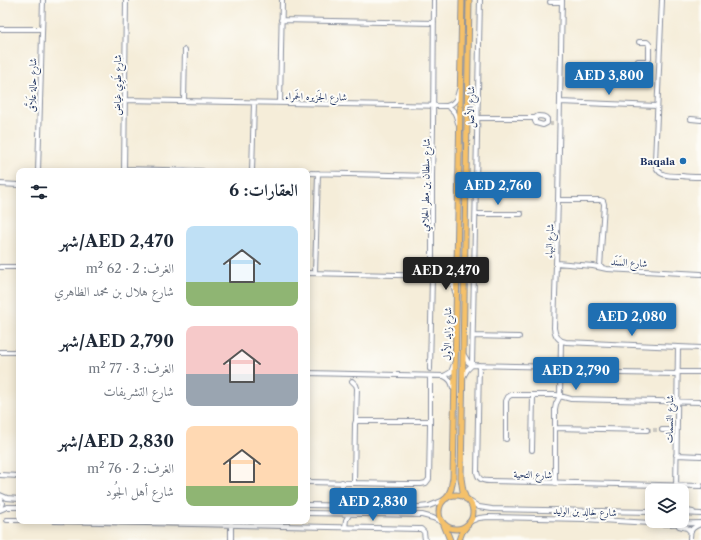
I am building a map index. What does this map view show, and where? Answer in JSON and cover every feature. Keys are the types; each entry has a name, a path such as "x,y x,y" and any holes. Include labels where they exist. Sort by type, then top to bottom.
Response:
{"main road":[{"name":"شارع زايد الأول","path":"445,499 451,488 453,478 462,0"},
{"name":"شارع زايد الأول","path":"467,500 461,486 461,478 470,0"},
{"path":"450,540 439,514 442,503 450,496 458,496 467,500 471,504 473,512 471,519 462,532 459,540"},
{"path":"443,523 455,529 464,527 468,524"}],"street":[{"name":"شارع حالة عَلاَّق","path":"38,168 43,0"},
{"name":"شارع طَوِي غياض","path":"124,168 126,0"},
{"path":"280,103 282,0"},
{"name":"شارع سلطان بن مطر الحلامي","path":"430,369 434,0"},
{"name":"شارع الأصل","path":"472,365 480,0"},
{"path":"662,0 655,161 656,168 659,172 667,176 701,177"},
{"path":"550,2 562,1"},
{"name":"شارع البهاء","path":"561,341 554,328 562,1"},
{"path":"281,20 434,24"},
{"path":"0,29 42,29"},
{"path":"638,61 648,61 649,51 648,43 639,42"},
{"path":"184,101 185,50"},
{"path":"649,51 660,51"},
{"path":"460,129 456,113 448,106 456,101 461,81"},
{"name":"شارع الجَزيره الحَمراء","path":"125,100 448,106"},
{"path":"560,102 657,106"},
{"path":"252,168 254,103"},
{"path":"478,118 535,118 538,116 544,116 550,124"},
{"path":"535,118 535,122 537,124 543,125 560,123"},
{"path":"691,119 701,120"},
{"path":"310,173 432,176"},
{"path":"315,273 318,173"},
{"path":"0,184 16,185"},
{"path":"558,200 603,201 600,267"},
{"path":"476,214 521,214"},
{"path":"441,276 452,270 457,253"},
{"name":"شارع السَنَد","path":"556,263 593,266 610,270 701,274"},
{"path":"0,267 16,267"},
{"path":"310,273 441,276 452,281 456,301"},
{"path":"473,336 519,337"},
{"path":"555,483 555,407 560,396 561,341 701,348"},
{"name":"شارع النسمات","path":"676,484 678,347"},
{"path":"0,352 16,352"},
{"path":"463,353 466,360 472,365 561,370 677,373 701,372"},
{"path":"310,373 444,376 452,371 456,358"},
{"path":"462,380 465,372 472,365"},
{"name":"شارع التحية","path":"479,365 477,472 478,477 481,480 645,484"},
{"path":"310,482 400,484 426,483 428,479 430,376"},
{"path":"444,376 451,381 455,394"},
{"path":"352,381 357,386 354,482"},
{"path":"506,440 507,398 511,395 560,396 571,399 701,402"},
{"path":"532,395 532,450"},
{"path":"356,421 430,422"},
{"path":"555,428 647,430"},
{"path":"662,430 669,430"},
{"path":"676,456 701,456"},
{"path":"0,475 16,476"},
{"path":"342,482 342,506"},
{"name":"شارع التحية","path":"689,486 701,486"},
{"path":"0,496 16,499"},
{"path":"0,496 2,503 0,509"},
{"path":"310,505 424,507 433,505 445,499"},
{"name":"شارع خالِد بن الوليد","path":"467,500 479,507 492,509 645,512"},
{"path":"0,509 16,507"},
{"path":"689,511 695,514"},
{"path":"310,513 422,515 443,523"},
{"path":"340,513 345,524"},
{"path":"345,524 350,513"},
{"path":"689,514 701,514"},
{"name":"شارع خالِد بن الوليد","path":"468,524 479,518 488,517 594,519 645,522"},
{"path":"7,520 16,520"},
{"path":"310,523 421,529 424,532 425,540"},
{"path":"231,524 231,540"},
{"name":"شارع خالِد بن الوليد","path":"689,524 701,524"},
{"path":"690,532 693,528 701,524"},
{"path":"687,528 690,532 690,540"}],"tunnel":[{"path":"647,430 662,430"}],"place":[{"name":"Baqala","path":"683,161"}]}
